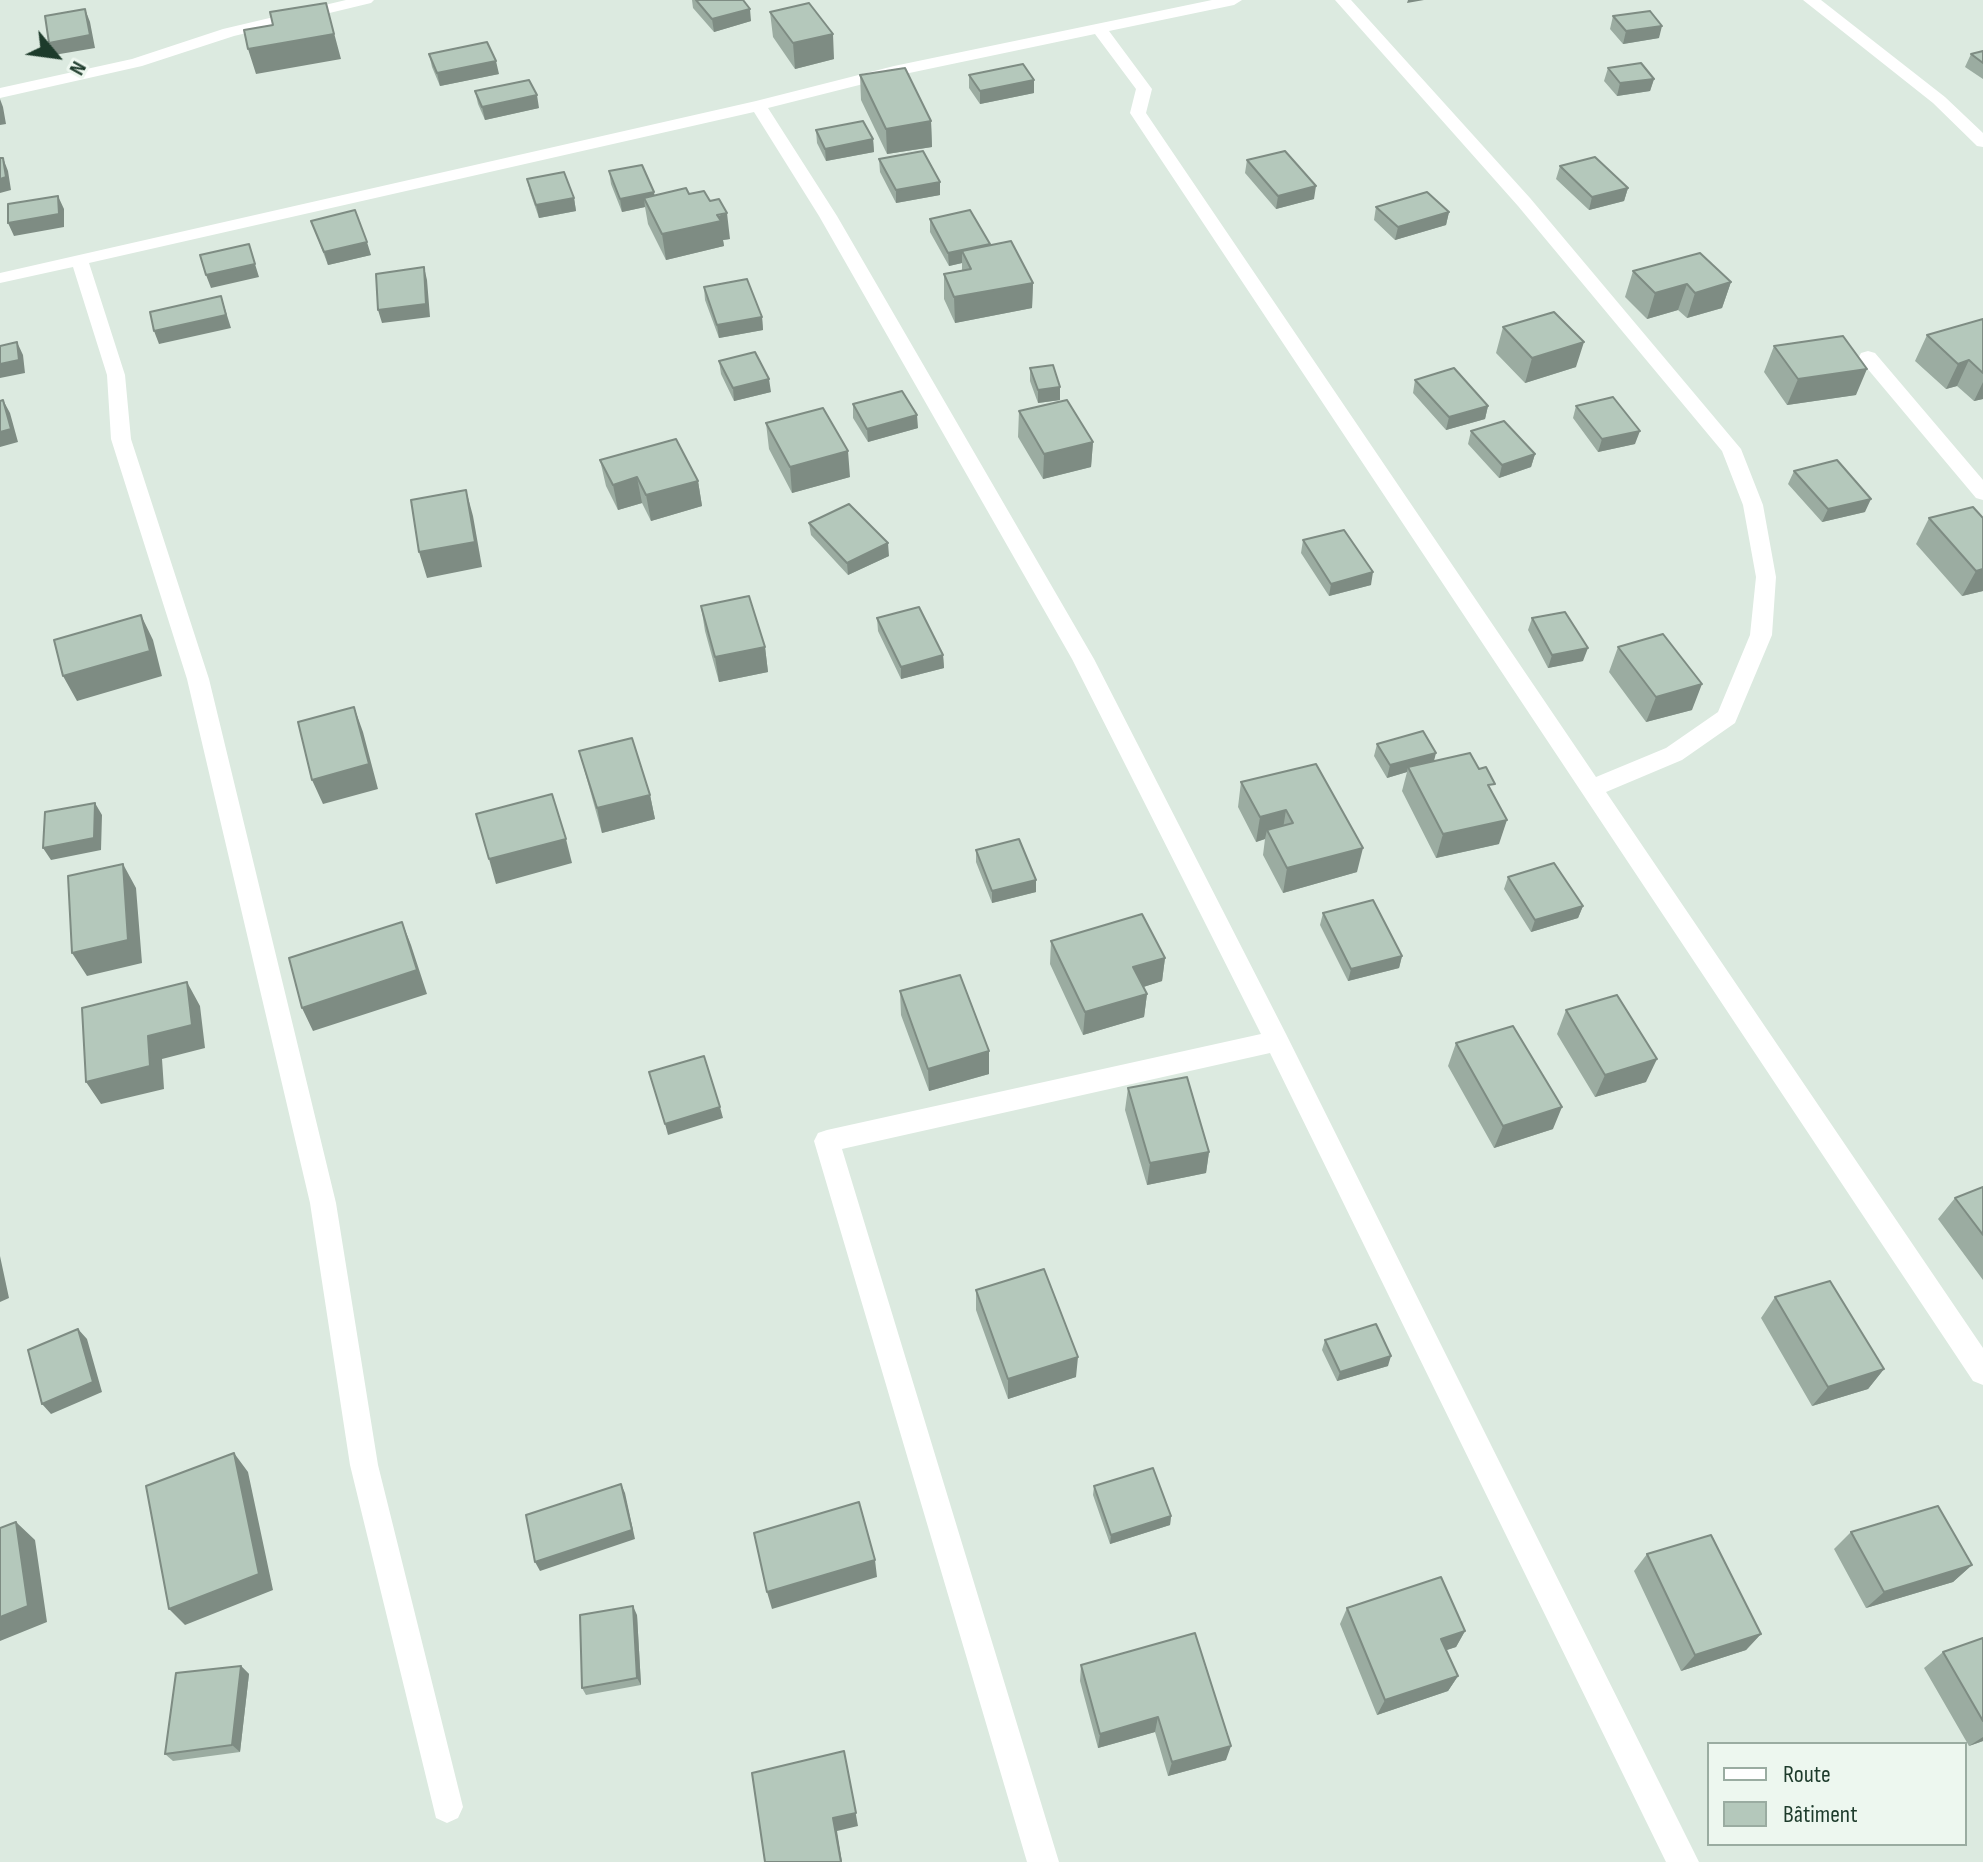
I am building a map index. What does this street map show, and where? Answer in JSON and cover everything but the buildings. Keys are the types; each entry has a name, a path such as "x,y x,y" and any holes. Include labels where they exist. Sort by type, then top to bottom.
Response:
{"street":[{"path":"0,93 136,63 229,32 366,0"},
{"path":"0,278 758,106 894,71 1234,0"},
{"path":"1343,0 1524,202 1731,449 1753,505 1766,577 1761,635 1727,717 1674,754 1592,788"},
{"path":"1811,0 1939,100 1983,142"},
{"path":"1099,29 1144,89 1138,113 1983,1372"},
{"path":"758,106 828,216 1083,659 1277,1041 1683,1862"},
{"path":"79,259 116,375 121,439 202,694 323,1203 364,1465 447,1807"},
{"path":"1868,357 1983,493"},
{"path":"1043,1862 827,1141 1277,1041"}]}
